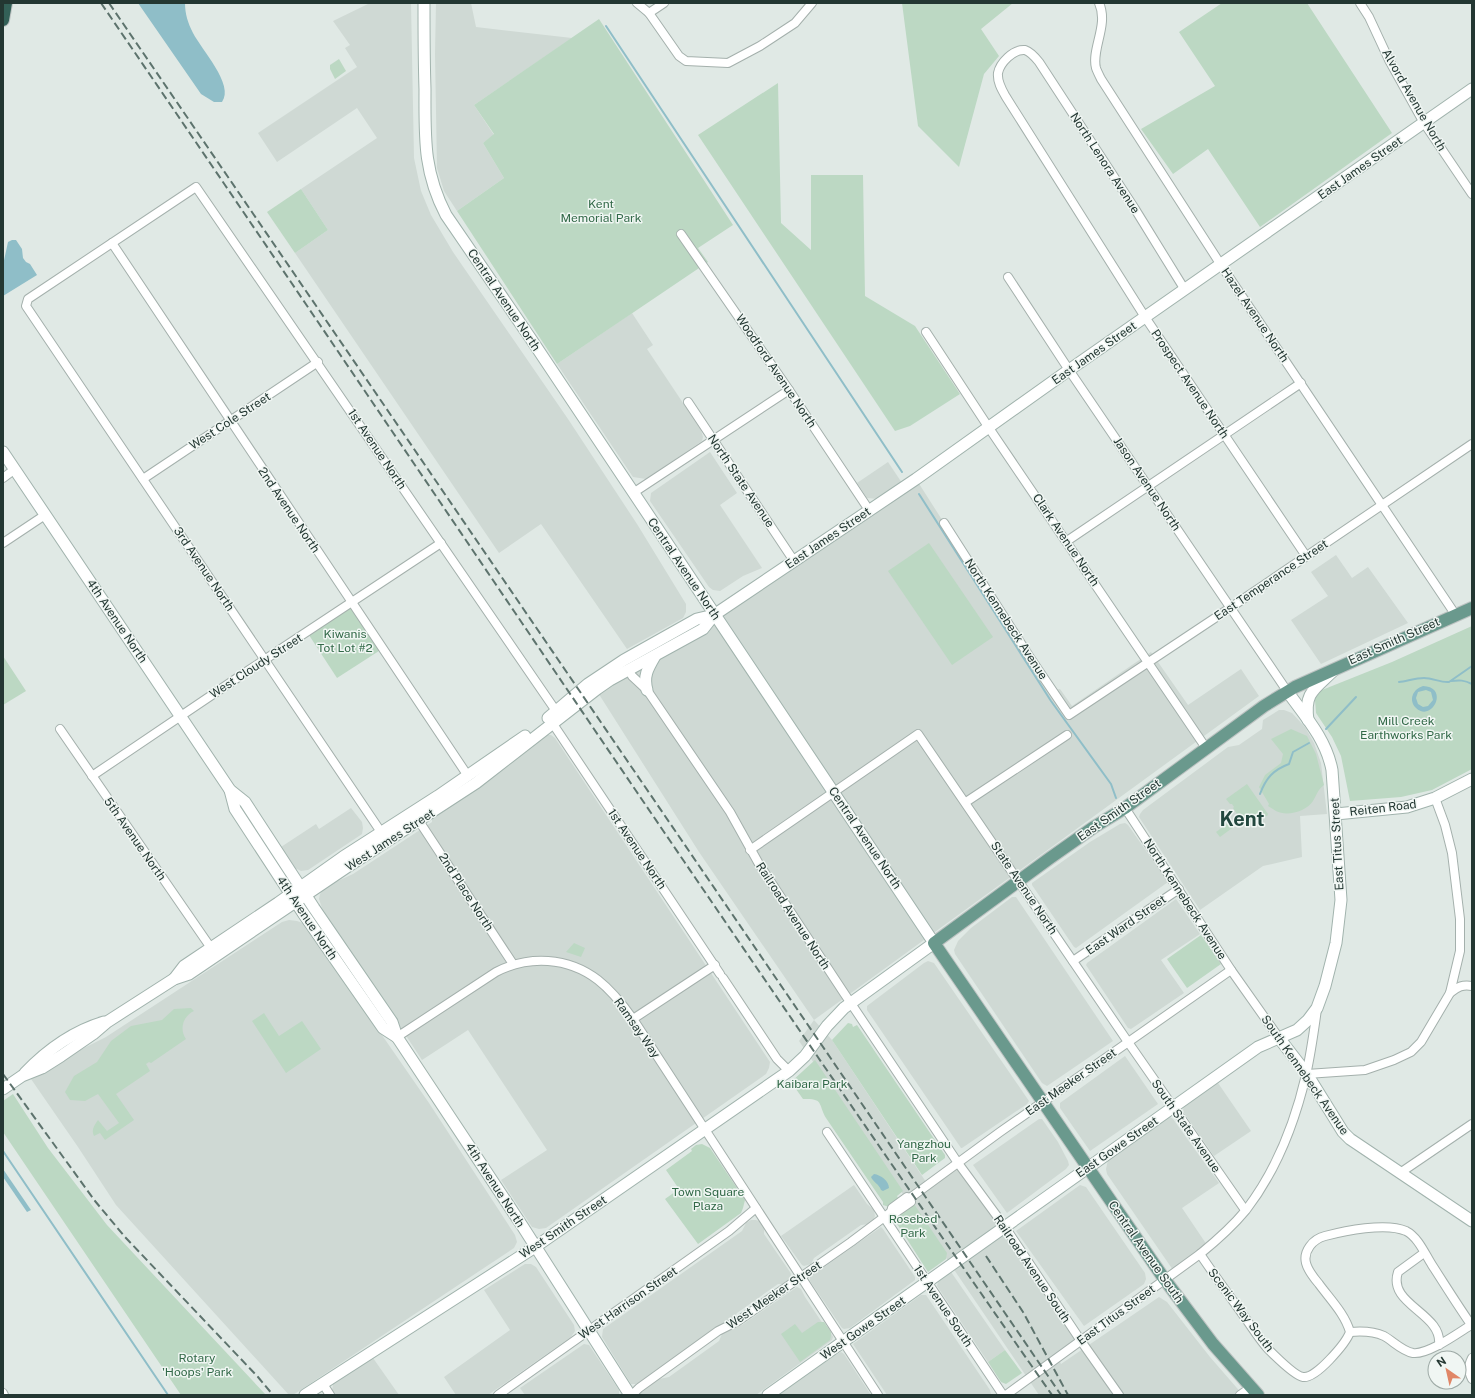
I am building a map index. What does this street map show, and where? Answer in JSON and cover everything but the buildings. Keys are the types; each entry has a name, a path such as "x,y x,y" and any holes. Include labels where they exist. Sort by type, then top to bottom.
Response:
{"highway":[{"path":"3,20 6,3"}],"main road":[{"name":"Central Avenue North","path":"424,3 425,136 429,170 435,192 452,225 531,339 934,942 1043,1102"},
{"name":"East James Street","path":"556,712 588,684 624,660 697,619 714,614 916,479 1069,370 1472,89"},
{"name":"4th Avenue North","path":"3,452 230,790 245,802 392,1022 397,1037 631,1395"},
{"name":"East Smith Street","path":"811,1047 844,1008 1019,880 1094,827 1125,808 1264,706 1287,691 1340,666 1455,614 1472,608"},
{"name":"East James Street","path":"597,689 656,654 703,629 714,614"},
{"path":"648,690 645,683 646,674 649,665 656,654"},
{"path":"1308,720 1306,707 1309,696 1314,689 1340,666"},
{"name":"West James Street","path":"174,979 184,966 211,948 419,821 479,780 597,689"},
{"name":"East Titus Street","path":"1279,1038 1297,1030 1308,1020 1318,1006 1325,986 1336,942 1340,900 1336,814 1330,758 1320,736 1287,691"},
{"name":"West James Street","path":"304,891 343,857 468,776 529,734 556,712"},
{"name":"Reiten Road","path":"1336,814 1407,808 1435,798 1472,779"},
{"path":"419,821 420,814 445,797 449,788"},
{"name":"4th Avenue North","path":"230,790 235,809 293,898 382,1028 397,1037"},
{"name":"West James Street","path":"3,1089 22,1076 36,1062 74,1034 92,1026 107,1022 174,979 189,974 293,898"},
{"name":"South Kennebeck Avenue","path":"1279,1038 1307,1074 1343,1132 1350,1139 1472,1221"},
{"name":"East Gowe Street","path":"958,1260 1258,1047 1279,1038"},
{"name":"West Smith Street","path":"305,1395 535,1247 789,1071 805,1056 811,1047"},
{"name":"Central Avenue South","path":"1043,1102 1165,1280 1213,1344 1254,1391"},
{"name":"West Gowe Street","path":"768,1395 958,1260"}],"street":[{"path":"637,3 649,13 679,56 686,61 728,63 760,46 795,23 812,3"},
{"path":"649,13 664,3"},
{"name":"Hazel Avenue North","path":"1101,3 1101,29 1095,60 1096,68 1221,265 1455,614"},
{"name":"Alvord Avenue North","path":"1360,3 1369,17 1388,60 1424,123 1472,194"},
{"name":"North Lenora Avenue","path":"1014,53 1018,51 1026,51 1033,55 1039,62 1135,209 1184,290"},
{"name":"Prospect Avenue North","path":"1014,53 1007,58 998,73 998,79 1006,97 1145,317 1306,556"},
{"name":"1st Avenue North","path":"112,243 196,187 318,362 556,712"},
{"name":"Woodford Avenue North","path":"681,234 789,390 868,510"},
{"name":"3rd Avenue North","path":"112,243 28,299 26,306 381,832"},
{"name":"2nd Avenue North","path":"112,243 468,776"},
{"name":"Jason Avenue North","path":"1008,277 1069,370 1287,691"},
{"name":"Clark Avenue North","path":"926,332 989,428 1206,748"},
{"name":"West Cole Street","path":"143,479 318,362"},
{"path":"1067,542 1301,383"},
{"path":"633,493 789,390"},
{"name":"North State Avenue","path":"688,402 794,560"},
{"name":"East Temperance Street","path":"1069,715 1472,444"},
{"path":"3,478 15,469"},
{"path":"3,543 46,515"},
{"name":"North Kennebeck Avenue","path":"944,523 1029,656 1069,715"},
{"name":"West Cloudy Street","path":"92,776 441,543"},
{"name":"Railroad Avenue North","path":"629,670 632,676 648,690 730,812 750,850 958,1163"},
{"name":"1st Avenue North","path":"553,724 777,1060 789,1071"},
{"name":"5th Avenue North","path":"60,730 211,948"},
{"name":"State Avenue North","path":"834,792 918,734 966,802 1128,1042"},
{"path":"966,802 1067,735"},
{"path":"750,850 834,792"},
{"path":"1307,1074 1365,1070 1394,1060 1411,1052 1421,1042 1450,993 1460,951 1460,919 1452,853 1445,825 1435,798"},
{"name":"North Kennebeck Avenue","path":"1125,808 1179,888 1231,970"},
{"name":"2nd Place North","path":"419,821 513,964"},
{"name":"East Ward Street","path":"1073,961 1179,888"},
{"name":"Ramsay Way","path":"397,1037 496,972 513,964 540,960 570,965 583,970 599,980 613,993 633,1019 705,1129"},
{"path":"633,1019 715,965"},
{"name":"South Kennebeck Avenue","path":"1231,970 1279,1038"},
{"name":"East Meeker Street","path":"912,1197 1043,1102 1231,970"},
{"path":"1450,993 1456,988 1464,985 1472,986"},
{"name":"East Titus Street","path":"1004,1395 1200,1254 1227,1232 1246,1210 1263,1185 1282,1147 1297,1110 1307,1074 1318,1006"},
{"name":"South State Avenue","path":"1128,1042 1246,1210"},
{"path":"1400,1173 1472,1124"},
{"path":"705,1129 878,1395"},
{"path":"827,1132 888,1214"},
{"name":"Railroad Avenue South","path":"958,1163 1005,1227 1080,1340 1119,1395"},
{"name":"West Meeker Street","path":"631,1395 638,1388 718,1331 738,1322 888,1214 895,1213 911,1202 912,1197"},
{"name":"West Harrison Street","path":"498,1395 730,1231 756,1208"},
{"name":"1st Avenue South","path":"888,1214 927,1283 1004,1395"},
{"path":"1364,1228 1391,1229 1409,1233 1424,1253 1470,1321 1439,1345 1428,1350 1413,1353 1384,1336 1362,1331 1350,1332 1344,1317 1309,1272 1305,1262 1306,1254 1310,1245 1319,1238 1364,1228"},
{"path":"1424,1253 1398,1272 1396,1282 1398,1290 1402,1296 1424,1315 1437,1333 1440,1340 1439,1345"},
{"name":"Scenic Way South","path":"1200,1254 1267,1348 1292,1371 1303,1377 1310,1376 1315,1373 1336,1352 1350,1332"},
{"path":"1472,1358 1469,1363 1468,1371 1472,1379"},
{"path":"323,1384 330,1395"},
{"path":"1240,1395 1254,1391"}],"shaded area":[{"path":"370,3 411,3 414,158 421,191 431,215 453,252 568,419 637,524 686,604 686,612 683,618 627,649 541,524 499,553 295,253 328,230 301,189 377,138 357,108 277,162 258,133 357,67 345,48 350,45 333,21"},
{"path":"436,3 471,3 476,27 572,38 474,105 494,135 483,143 504,178 457,211 444,191 437,168 435,54"},
{"path":"632,313 653,345 647,349 701,430 703,437 702,441 646,479 633,477 557,364"},
{"path":"710,452 737,493 720,505 762,568 743,576 720,591 713,590 709,587 650,501 651,493"},
{"path":"888,462 902,483 878,499 867,498 857,483"},
{"path":"916,479 1052,690 1060,689 1072,706 1151,652 1188,705 1241,669 1259,696 814,1020 699,852 595,688 714,615"},
{"path":"1336,555 1352,578 1368,567 1408,623 1321,664 1291,620 1328,596 1311,572"},
{"path":"1279,710 1292,713 1305,727 1314,743 1321,763 1327,814 1300,816 1302,857 1263,866 1200,910 1139,817 1140,814 1143,810 1228,747 1239,745 1262,729 1263,720"},
{"path":"544,735 551,735 555,738 770,1062 766,1074 546,1228 539,1229 532,1227 501,1180 547,1150 468,1030 422,1060 322,908 319,899 320,894 329,885 353,874 432,822 432,817"},
{"path":"351,808 362,822 362,834 308,870 301,871 295,868 281,847 316,824 319,829"},
{"path":"1125,823 1128,825 1168,882 1076,948 1032,883 1090,842 1120,824"},
{"path":"1012,897 1016,897 1113,1041 1047,1086 1042,1083 955,954 954,950 958,941 971,928"},
{"path":"1176,899 1200,934 1161,960 1184,993 1131,1029 1128,1028 1086,965"},
{"path":"289,920 305,924 429,1103 515,1235 517,1242 514,1248 293,1395 289,1395 116,1205 31,1079 78,1051 106,1037 282,922"},
{"path":"928,961 934,963 1029,1101 1027,1104 962,1148 867,1010 867,1006"},
{"path":"814,1020 832,1040 928,1185 958,1163 1081,1341 1058,1357 1061,1364 1159,1297 1167,1302 1210,1357 1243,1395 1039,1395 799,1041"},
{"path":"1125,1056 1158,1104 1090,1151 1060,1108 1060,1103"},
{"path":"1218,1083 1251,1131 1214,1156 1184,1113 1183,1109"},
{"path":"1170,1117 1173,1119 1219,1183 1182,1208 1207,1245 1173,1270 1107,1174 1106,1169 1108,1160"},
{"path":"1039,1119 1042,1119 1058,1142 1069,1165 1066,1169 1007,1213 973,1165"},
{"path":"854,1185 867,1204 874,1210 875,1216 873,1221 869,1224 861,1225 814,1258 811,1264 804,1266 802,1265 781,1236"},
{"path":"1080,1185 1086,1187 1145,1273 1146,1279 1144,1284 1084,1326 1016,1231"},
{"path":"751,1220 759,1221 764,1229 764,1234 790,1272 790,1281 785,1284 778,1284 737,1313 733,1319 717,1327 638,1383 631,1384 602,1337 603,1329 742,1231 746,1223"},
{"path":"881,1227 915,1277 915,1280 850,1328 844,1329 810,1281 810,1277"},
{"path":"525,1264 531,1264 536,1267 574,1325 575,1331 571,1337 488,1395 456,1395 444,1377 510,1330 484,1290"},
{"path":"951,1272 1005,1350 988,1362 937,1286 938,1282"},
{"path":"797,1287 801,1289 821,1321 829,1329 833,1337 832,1340 756,1395 639,1395 659,1379 669,1377 719,1341 722,1334 742,1325"},
{"path":"921,1295 926,1295 990,1390 991,1395 887,1395 853,1344"},
{"path":"584,1344 589,1345 619,1390 619,1395 525,1395 520,1388"},
{"path":"841,1352 844,1354 871,1395 779,1395 834,1356"},
{"path":"373,1358 399,1395 335,1395 332,1391 333,1384"}],"green space":[{"path":"902,3 1013,3 981,29 999,56 984,74 959,167 918,126"},
{"path":"1222,3 1307,3 1392,133 1260,227 1208,149 1173,174 1141,129 1215,86 1179,32"},
{"name":"Kent Memorial Park","path":"599,19 733,225 698,248 708,262 557,364 457,211 504,178 483,143 494,134 474,105"},
{"path":"339,59 346,71 335,79 330,69 330,65"},
{"path":"778,83 781,223 811,250 811,175 863,175 865,296 915,326 960,394 910,426 895,431 698,135"},
{"path":"301,189 328,230 295,253 267,212"},
{"path":"929,543 993,637 952,665 888,571"},
{"name":"Kiwanis Tot Lot #2","path":"352,603 382,649 337,678 307,632"},
{"name":"Mill Creek Earthworks Park","path":"1472,626 1472,769 1432,790 1401,797 1350,801 1341,756 1332,737 1316,713 1315,700 1317,692 1392,662"},
{"path":"3,656 26,691 3,705"},
{"path":"1291,729 1307,736 1316,754 1324,785 1318,791 1310,805 1306,808 1291,813 1281,813 1268,806 1269,804 1259,787 1265,775 1281,763 1283,754 1271,739"},
{"path":"1247,784 1268,814 1267,816 1243,823 1232,804 1230,804 1226,799"},
{"path":"1231,821 1235,826 1220,837 1216,832"},
{"path":"1201,935 1221,964 1187,988 1167,959"},
{"path":"574,943 585,948 581,957 566,952"},
{"path":"191,1008 194,1011 187,1016 183,1023 183,1031 186,1039 151,1063 149,1062 146,1064 150,1071 116,1094 134,1120 105,1140 100,1133 94,1136 94,1126 98,1120 107,1131 119,1123 98,1094 85,1101 70,1100 65,1092 74,1076 97,1062 111,1041 131,1026 162,1020 174,1009"},
{"path":"264,1013 279,1036 302,1021 321,1049 286,1073 252,1021"},
{"name":"Yangzhou Park","path":"848,1023 852,1024 853,1027 857,1025 945,1155 945,1158 922,1175 832,1040"},
{"name":"Kaibara Park","path":"815,1060 903,1191 897,1196 898,1198 895,1204 889,1207 883,1205 883,1202 826,1118 819,1103 810,1099 803,1099 791,1082"},
{"name":"Rotary 'Hoops' Park","path":"13,1094 48,1148 107,1225 266,1395 181,1395 3,1132 3,1101"},
{"name":"Town Square Plaza","path":"702,1144 710,1148 745,1200 741,1213 698,1244 665,1199 679,1189 666,1170 692,1151 691,1149 696,1145"},
{"name":"Rosebed Park","path":"914,1204 947,1253 946,1259 928,1272 894,1219"},
{"path":"818,1322 824,1322 831,1332 830,1340 800,1362 781,1334 795,1324 802,1333"},
{"path":"1005,1350 1022,1373 1006,1384 1001,1382 988,1362"}],"water":[{"path":"138,3 185,3 187,18 193,33 221,77 225,95 222,102 214,102 201,94"},
{"path":"16,240 22,249 23,258 30,264 37,275 3,296 3,265 8,242"},
{"path":"1423,686 1431,688 1436,692 1436,703 1428,711 1422,711 1416,708 1412,702 1414,692","holes":["1426,690 1431,692 1433,700 1428,706 1423,707 1418,704 1416,698 1418,692"]},
{"path":"3,1169 31,1210 27,1212 3,1177"},
{"path":"874,1174 884,1179 888,1183 889,1188 883,1191 881,1190 871,1177"}],"waterway":[{"path":"606,26 902,472"},
{"path":"919,494 1051,701 1111,784 1116,798"},
{"path":"1399,682 1418,678 1449,682 1472,666"},
{"path":"1451,681 1457,680 1472,684"},
{"path":"1326,729 1356,697"},
{"path":"1260,794 1271,775 1289,764 1293,752 1309,743"},
{"path":"3,1151 168,1395"}],"railway":[{"path":"101,3 693,875 1052,1395"},
{"path":"109,3 1061,1395"},
{"path":"3,1074 95,1201 125,1237 258,1377 273,1395"},
{"path":"986,1256 1023,1312 1068,1395"}],"district":[{"name":"Kent","path":"1242,819"}]}
